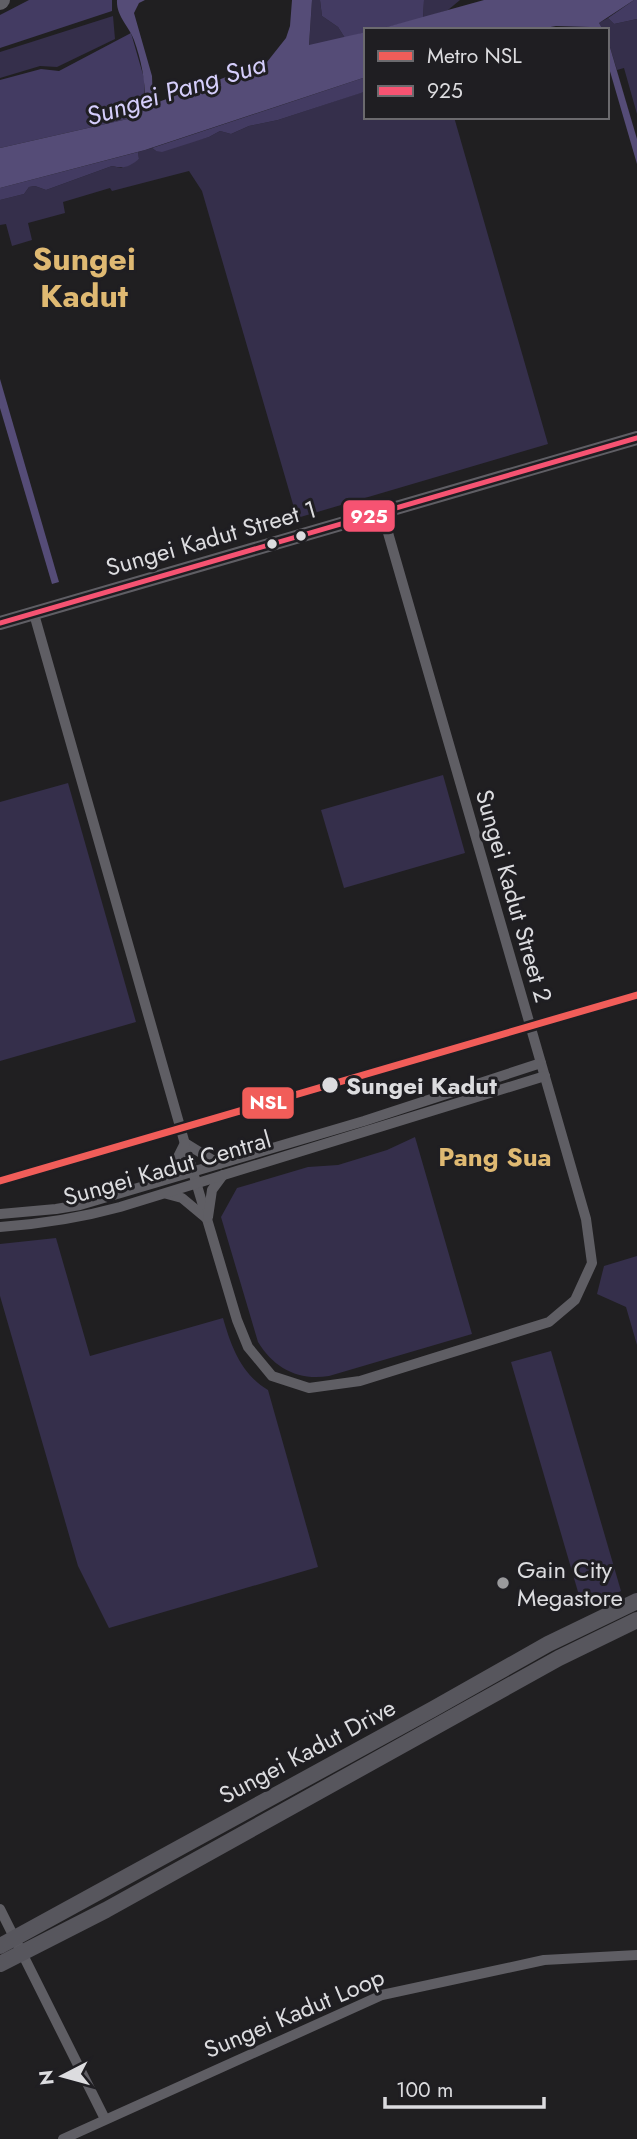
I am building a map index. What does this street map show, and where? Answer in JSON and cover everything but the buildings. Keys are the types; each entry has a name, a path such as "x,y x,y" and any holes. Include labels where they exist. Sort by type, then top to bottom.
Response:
{"main road":[{"name":"Sungei Kadut Drive","path":"0,1964 19,1945 221,1823 548,1644 637,1601"},
{"name":"Sungei Kadut Drive","path":"0,1946 19,1945 106,1910 559,1658 637,1620"}],"street":[{"name":"Sungei Kadut Street 1","path":"0,623 637,438"},
{"name":"Sungei Kadut Street 2","path":"34,614 194,1178 237,1320 248,1347 272,1376 309,1388 360,1381 549,1322 575,1300 592,1263 586,1219 382,512"},
{"name":"Sungei Kadut Central","path":"0,1227 84,1217 164,1194 194,1178 541,1063"},
{"name":"Sungei Kadut Central","path":"221,1169 348,1138 545,1076"},
{"path":"159,1181 175,1163 185,1143 221,1169 212,1189 208,1220"},
{"name":"Sungei Kadut Central","path":"0,1214 80,1205 159,1181 194,1178"},
{"path":"164,1194 182,1198 208,1220"},
{"path":"0,1909 105,2119"},
{"name":"Sungei Kadut Loop","path":"63,2139 382,1995 544,1960 637,1955"}],"shaded area":[{"path":"29,0 112,0 112,11 0,48 0,15"},
{"path":"117,0 145,0 139,3 134,13 152,76 153,104 267,62 286,38 292,0 312,0 309,45 364,32 364,78 145,150 0,188 0,148 132,118 145,107 139,57 132,35 117,6"},
{"path":"312,0 320,0 322,16 338,27 345,38 309,46"},
{"path":"320,0 424,0 423,18 384,28 364,28 364,33 345,38 338,27 322,16"},
{"path":"424,0 460,0 448,10 423,18"},
{"path":"484,0 634,0 599,23 602,28 383,28"},
{"path":"637,0 637,19 614,24 608,18"},
{"path":"113,16 115,39 57,67 40,66 0,78 0,52"},
{"path":"608,18 614,24 637,19 637,114 624,68 617,70 609,44 609,28 602,28 599,23"},
{"path":"131,33 144,78 145,107 132,118 0,148 0,80 41,69 59,71"},
{"path":"609,44 637,139 637,164 609,68"},
{"path":"364,78 364,92 361,93 278,120 249,126 231,134 220,131 162,152 152,148"},
{"path":"364,92 364,119 455,119 548,444 297,518 202,191 189,171 112,191 110,188 63,202 65,213 28,223 32,240 12,246 6,224 0,225 0,200 24,194 29,187 46,190 112,166 121,168 139,159 138,152 152,148 156,151 209,137 220,131 231,134 249,126 278,120"},
{"path":"138,152 139,159 126,167 112,166 46,190 29,187 24,194 0,200 0,188"},
{"path":"0,379 59,582 52,584 0,408"},
{"path":"443,775 465,853 344,888 321,810"},
{"path":"68,783 136,1022 0,1061 0,802"},
{"path":"415,1137 472,1334 329,1376 297,1374 279,1366 258,1342 221,1217 237,1188 308,1167 338,1165 387,1150"},
{"path":"56,1238 90,1356 223,1318 244,1368 268,1390 318,1567 109,1628 78,1566 0,1296 0,1244"},
{"path":"637,1256 637,1345 626,1307 597,1294 604,1266"},
{"path":"551,1351 621,1591 583,1609 511,1362"}],"metro line":[{"name":"NSL","path":"0,1181 637,995"}],"transit line":[{"name":"925","path":"0,623 637,438"}],"place":[{"name":"Sungei Kadut","path":"330,1085"},
{"name":"Gain City Megastore","path":"503,1583"}],"district":[{"name":"Sungei Kadut","path":"84,278"},
{"name":"Pang Sua","path":"495,1157"}],"water label":[{"name":"Sungei Pang Sua","path":"176,90"}]}
